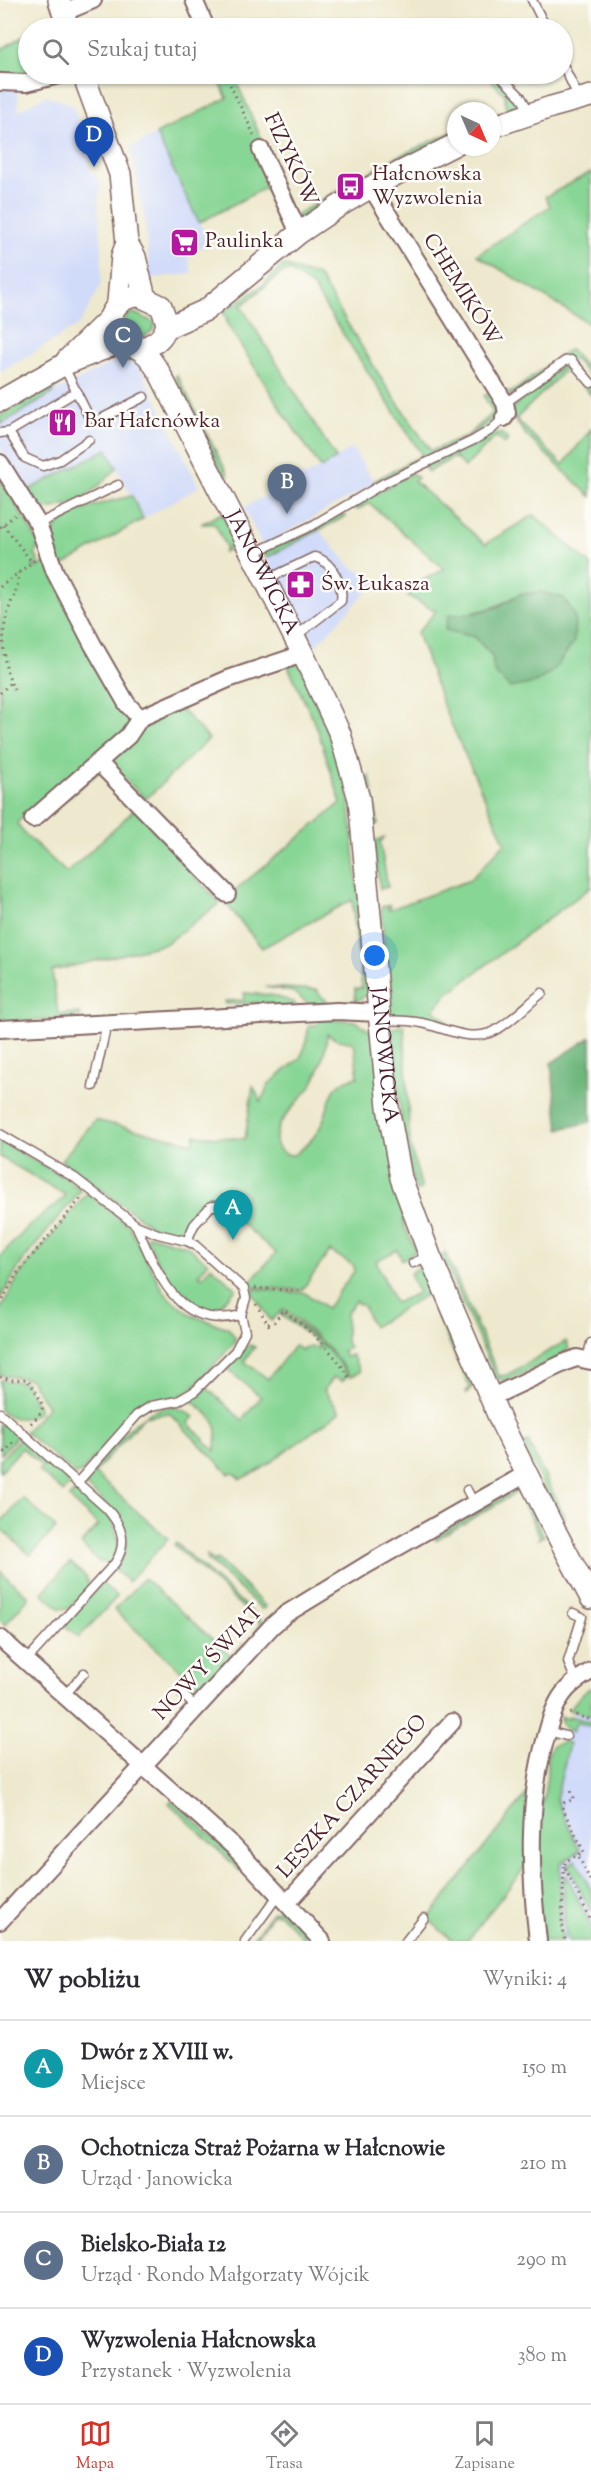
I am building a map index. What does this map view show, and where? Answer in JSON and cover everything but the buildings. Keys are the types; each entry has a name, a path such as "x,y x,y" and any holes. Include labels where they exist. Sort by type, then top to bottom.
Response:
{"street":[{"path":"63,14 93,0"},
{"path":"194,0 202,18"},
{"path":"0,82 18,83"},
{"path":"88,84 120,174 128,243 153,302 166,317 162,334"},
{"path":"501,124 585,97"},
{"path":"0,401 63,365 130,345 152,345 162,334 197,316 299,233 371,187 447,149"},
{"name":"FIZYKÓW","path":"261,150 299,233"},
{"name":"CHEMIKÓW","path":"371,187 505,410"},
{"path":"128,243 121,264 114,311 115,336 130,345"},
{"path":"63,365 114,311 134,296 153,302 191,305 221,296"},
{"name":"JANOWICKA","path":"159,372 162,334"},
{"name":"JANOWICKA","path":"130,345 148,356 159,372 298,645 340,734 356,785 363,834 388,1107 396,1158 412,1212 422,1260 492,1397 526,1474 591,1598"},
{"path":"0,463 38,524 55,572 93,645 127,704 140,718"},
{"path":"33,819 128,736 140,718 298,645"},
{"path":"99,763 226,894"},
{"path":"0,1029 337,1011 379,1017"},
{"path":"492,1397 568,1361 590,1354"},
{"name":"NOWY ŚWIAT","path":"0,1921 262,1636 286,1614 471,1497 526,1474"},
{"path":"2,1643 27,1661 234,1847 322,1941"},
{"path":"538,1941 531,1846 536,1780 548,1731 561,1697 576,1681 591,1671"},
{"name":"LESZKA CZARNEGO","path":"283,1898 452,1722"}],"lane":[{"path":"532,0 541,18"},
{"path":"573,79 585,97"},
{"path":"508,84 521,97 530,114"},
{"path":"252,555 315,524 384,483 474,440 490,430 505,410 565,361 573,362 591,383"},
{"path":"63,365 89,417 98,421 144,397"},
{"path":"77,391 4,432 20,452 37,465 50,465 89,440"},
{"path":"38,524 118,485"},
{"path":"265,580 314,557 327,563 337,579 342,596 341,601 298,645"},
{"path":"379,1017 414,1021 455,1033 478,1036 492,1032 543,993"},
{"path":"93,1086 107,1023"},
{"path":"0,1134 88,1188 136,1225 158,1234 187,1241 247,1289 242,1315 245,1332 235,1351 187,1398 152,1406 137,1415 77,1483"},
{"path":"187,1241 194,1225 211,1206 219,1206 235,1218"},
{"path":"136,1225 162,1279 176,1299 194,1311 210,1317 231,1318 242,1315"},
{"path":"0,1413 118,1522 123,1536 121,1550 115,1563 27,1661"},
{"path":"573,1613 582,1617 568,1662 576,1681"},
{"path":"64,1696 84,1673"},
{"path":"182,1694 196,1708"},
{"path":"548,1731 566,1736"},
{"path":"245,1941 283,1898"},
{"path":"406,1941 424,1918"}],"path":[{"name":"FIZYKÓW","path":"230,84 261,150"},
{"path":"27,508 2,526 32,562"},
{"path":"0,587 48,550"},
{"path":"14,690 1,650 5,620 19,580 18,573"},
{"path":"0,635 3,639"},
{"path":"0,693 10,683"},
{"path":"0,1305 21,1269 88,1188"},
{"path":"247,1289 303,1291"},
{"path":"247,1289 269,1326 284,1310 316,1336 340,1363 350,1379"},
{"path":"0,1377 28,1380 42,1407 42,1411 0,1457"},
{"path":"573,1714 591,1720"},
{"path":"565,1941 562,1922 564,1866 566,1861 584,1852 562,1807 574,1799 571,1791"},
{"path":"579,1856 591,1882"},
{"path":"564,1866 591,1920"}],"shaded area":[{"path":"0,87 18,91 18,111 45,96 72,104 92,161 88,162 92,175 96,174 101,187 98,201 102,249 101,285 80,324 0,373"},
{"path":"156,134 211,246 187,250 192,274 150,278 145,221 131,148"},
{"path":"121,358 139,365 199,487 143,519 107,449 25,491 0,447 0,425 53,393"},
{"path":"352,448 375,483 262,546 244,507 321,468"},
{"path":"320,531 351,567 378,580 314,647 266,558"},
{"path":"591,1693 591,1941 550,1941 545,1922 558,1764 574,1712 581,1698"}],"green space":[{"path":"18,40 18,74 0,73 0,51"},
{"path":"221,84 237,84 264,145 268,186 199,223 156,134 227,98"},
{"path":"495,84 505,84 520,104 501,113 506,110 505,95"},
{"path":"447,134 447,138 353,185 301,220 296,215 393,159"},
{"path":"591,172 591,325 477,255 550,206 545,197"},
{"path":"283,265 306,273 317,274 384,383 431,451 466,437 493,413 484,396 492,391 499,407 493,417 481,428 445,450 375,483 374,481 422,455 312,286 290,271 282,273 241,306 336,458 321,468 226,322 228,320 223,312 263,285"},
{"path":"134,313 155,323 153,330 143,337 132,331 125,331 123,322 127,315"},
{"path":"570,349 591,373 591,377 574,359 511,396 506,392 512,392"},
{"path":"566,364 569,364 591,388 591,395 567,368 516,419 563,465 591,429 591,497 527,436 511,415 514,406"},
{"path":"177,375 228,475 224,476 175,377"},
{"path":"55,385 53,393 0,425 0,416"},
{"path":"495,432 502,434 508,440 504,444 496,436 465,467 454,457 428,472 424,467"},
{"path":"107,449 117,468 99,486 73,503 36,510 25,492"},
{"path":"412,473 418,478 414,481 485,544 534,515 591,565 591,887 447,994 434,1010 447,1021 424,1020 390,1014 381,907 390,905 388,910 470,880 505,843 445,710 417,633 436,611 408,596 414,585 444,569 369,503 357,510 353,506","holes":["520,594 495,672 492,656 475,637 449,615 486,609"]},
{"path":"0,477 39,544 35,554 39,562 33,567 36,568 46,562 88,645 130,720 127,732 98,759 43,805 29,812 17,823 24,833 67,873 136,808 100,771 45,816 45,813 101,768 194,867 194,876 220,903 165,944 52,971 58,1014 81,1013 80,1017 0,1023"},
{"path":"132,496 143,519 60,567 52,540 55,530 62,522 84,509"},
{"path":"222,513 238,545 224,552 226,547 215,524 201,524"},
{"path":"339,514 346,516 266,558 264,552 309,532"},
{"path":"540,592 564,598 575,616 574,642 554,670 535,683 510,688 494,672 492,656 475,637 445,630 449,615 474,613 498,607 520,594"},
{"path":"297,662 347,779 368,994 355,1002 355,989 362,988 352,900 262,948 223,900 341,803 317,728 288,666"},
{"path":"180,708 209,739 146,799 109,764 110,760 149,720"},
{"path":"370,776 378,824 373,824 366,780"},
{"path":"384,838 380,843 388,887 380,889 374,841"},
{"path":"266,987 318,990 318,993 327,1001 310,1005 293,992"},
{"path":"244,993 271,995 294,1002 296,1006 259,1008 258,1003 226,1004 225,1001 244,1000"},
{"path":"319,1020 356,1021 373,1034 405,1228 416,1251 402,1260 397,1250 376,1261 395,1303 418,1293 410,1273 423,1265 473,1378 473,1386 467,1394 466,1391 470,1388 427,1294 373,1327 363,1306 355,1301 346,1314 346,1342 349,1348 342,1351 346,1357 352,1355 360,1372 350,1377 328,1348 284,1309 271,1321 254,1295 254,1289 305,1293 327,1308 355,1270 353,1265 330,1251 302,1290 253,1287 249,1283 276,1253 240,1222 236,1212 247,1195 228,1184 218,1200 206,1206 188,1228 176,1235 154,1228 61,1160 95,1120 193,1143 195,1135 245,1139 253,1086 261,1102 269,1084 300,1058 305,1047 309,1025 317,1025","holes":["327,1034 335,1039 354,1043 358,1077 341,1083 332,1093 322,1123 310,1141 294,1155 284,1153 278,1147 276,1139 282,1121 313,1083 326,1046"]},
{"path":"404,1025 410,1145 422,1189 416,1190 404,1142 391,1029"},
{"path":"591,1037 591,1122 559,1129 551,1063"},
{"path":"0,1141 69,1180 81,1190 22,1262 0,1299 0,1256 31,1224 64,1198 64,1194 0,1157"},
{"path":"87,1193 129,1226 169,1298 193,1316 228,1328 235,1337 235,1342 192,1389 176,1398 140,1407 81,1473 76,1475 25,1432 48,1407 30,1379 0,1375 0,1311 19,1275"},
{"path":"149,1235 187,1246 208,1263 198,1275 202,1277 211,1266 236,1289 214,1311 200,1309 189,1303 179,1295 164,1274 146,1238"},
{"path":"445,1252 499,1376 507,1375 566,1341 569,1348 561,1356 509,1380 496,1378 442,1256"},
{"path":"283,1312 327,1349 347,1376 342,1381 334,1377 324,1390 340,1412 260,1470 240,1479 234,1473 229,1474 169,1413 144,1417 94,1473 168,1539 128,1582 115,1570 123,1557 126,1544 125,1533 121,1523 106,1504 86,1486 87,1477 134,1424 149,1413 164,1408 179,1408 194,1417 188,1423 215,1451 217,1433 214,1422 192,1401 206,1387 242,1420 261,1397 226,1368 242,1349 250,1345 255,1347 244,1361 268,1379 295,1345 302,1350 305,1347 320,1348 312,1338 281,1315"},
{"path":"0,1380 24,1382 39,1407 39,1412 29,1417 19,1418 9,1416 0,1410"},
{"path":"0,1423 7,1425 18,1435 0,1455"},
{"path":"21,1437 68,1480 69,1485 63,1492 39,1471 42,1466 22,1448 0,1472 0,1460"},
{"path":"528,1442 565,1517 560,1519 523,1444"},
{"path":"79,1490 98,1504 112,1522 118,1543 110,1564 98,1561 81,1544 98,1525 69,1498"},
{"path":"514,1490 522,1493 544,1536 538,1539 540,1536 517,1492 436,1540 435,1537"},
{"path":"23,1498 56,1528 30,1555 0,1528 0,1523"},
{"path":"176,1543 263,1622 265,1625 258,1632 255,1631 261,1624 174,1545"},
{"path":"207,1555 214,1561 217,1559 266,1607 262,1609 208,1560"},
{"path":"70,1562 85,1576 89,1587 69,1609 59,1608 42,1593"},
{"path":"0,1571 29,1597 5,1625 0,1620"},
{"path":"144,1578 231,1656 244,1643 244,1647 197,1699 193,1698 201,1689 114,1610"},
{"path":"102,1583 117,1597 79,1637 64,1625"},
{"path":"591,1687 591,1716 569,1710 580,1696"},
{"path":"560,1716 591,1722 591,1727 577,1722 572,1732 562,1725"},
{"path":"565,1741 569,1744 556,1799 580,1851 560,1864 560,1923 563,1941 542,1941 536,1851 547,1775 547,1757 553,1745"},
{"path":"528,1792 526,1866 467,1941 453,1941 428,1919"},
{"path":"172,1800 244,1866 240,1871 169,1803"},
{"path":"576,1860 591,1890 591,1912 568,1865"},
{"path":"567,1876 591,1926 591,1941 568,1941 564,1924 564,1877"},
{"path":"281,1909 305,1932 306,1941 280,1914 272,1914 254,1941 251,1941 272,1912"}],"place":[{"name":"Wyzwolenia Hałcnowska","path":"94,167"},
{"name":"Hałcnowska Wyzwolenia","path":"351,187"},
{"name":"Paulinka","path":"184,242"},
{"name":"Bielsko-Biała 12","path":"123,368"},
{"name":"Bar Hałcnówka","path":"63,422"},
{"name":"Ochotnicza Straż Pożarna w Hałcnowie","path":"287,514"},
{"name":"Św. Łukasza","path":"300,585"},
{"name":"Dwór z XVIII w.","path":"233,1240"}]}
